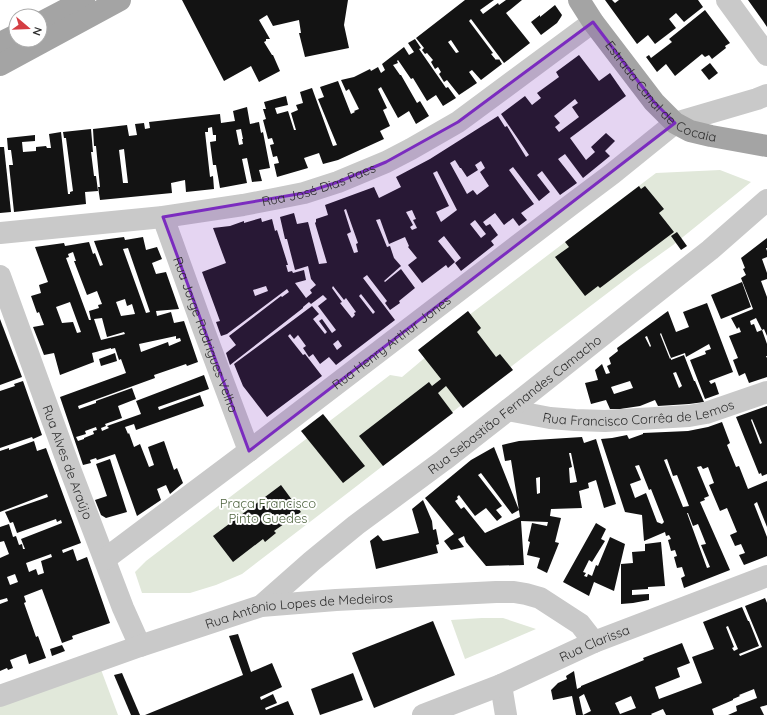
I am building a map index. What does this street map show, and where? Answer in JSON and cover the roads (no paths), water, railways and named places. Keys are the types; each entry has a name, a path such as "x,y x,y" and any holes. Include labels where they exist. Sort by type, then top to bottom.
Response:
{"main road":[{"path":"48,19 84,0"},
{"path":"0,65 120,0"},
{"name":"Estrada Canal de Cocaia","path":"579,0 654,102 675,123 690,131 767,146"}],"street":[{"path":"727,0 767,55"},
{"name":"Rua José Dias Paes","path":"0,233 163,217 243,205 304,193 338,182 386,162 412,149 458,122 594,22"},
{"path":"675,123 767,95"},
{"name":"Rua Henry Arthur Jones","path":"104,559 249,451 612,174 675,123"},
{"name":"Rua Sebastião Fernandes Camacho","path":"261,606 356,525 444,460 508,410 710,250 767,200"},
{"name":"Rua Jorge Rodrigues Velho","path":"163,217 249,451"},
{"name":"Rua Alves de Araújo","path":"0,276 104,559 140,646"},
{"name":"Rua Francisco Corrêa de Lemos","path":"508,410 550,418 605,421 689,416 706,413 767,392"},
{"name":"Rua Clarissa","path":"424,715 501,685 594,642 767,576"},
{"name":"Rua Antônio Lopes de Medeiros","path":"0,696 140,646 261,606 336,600 514,592 540,598 580,624 594,642"},
{"path":"501,685 506,715"}],"park label":[{"name":"Praça Francisco Pinto Guedes","path":"268,510"}]}
